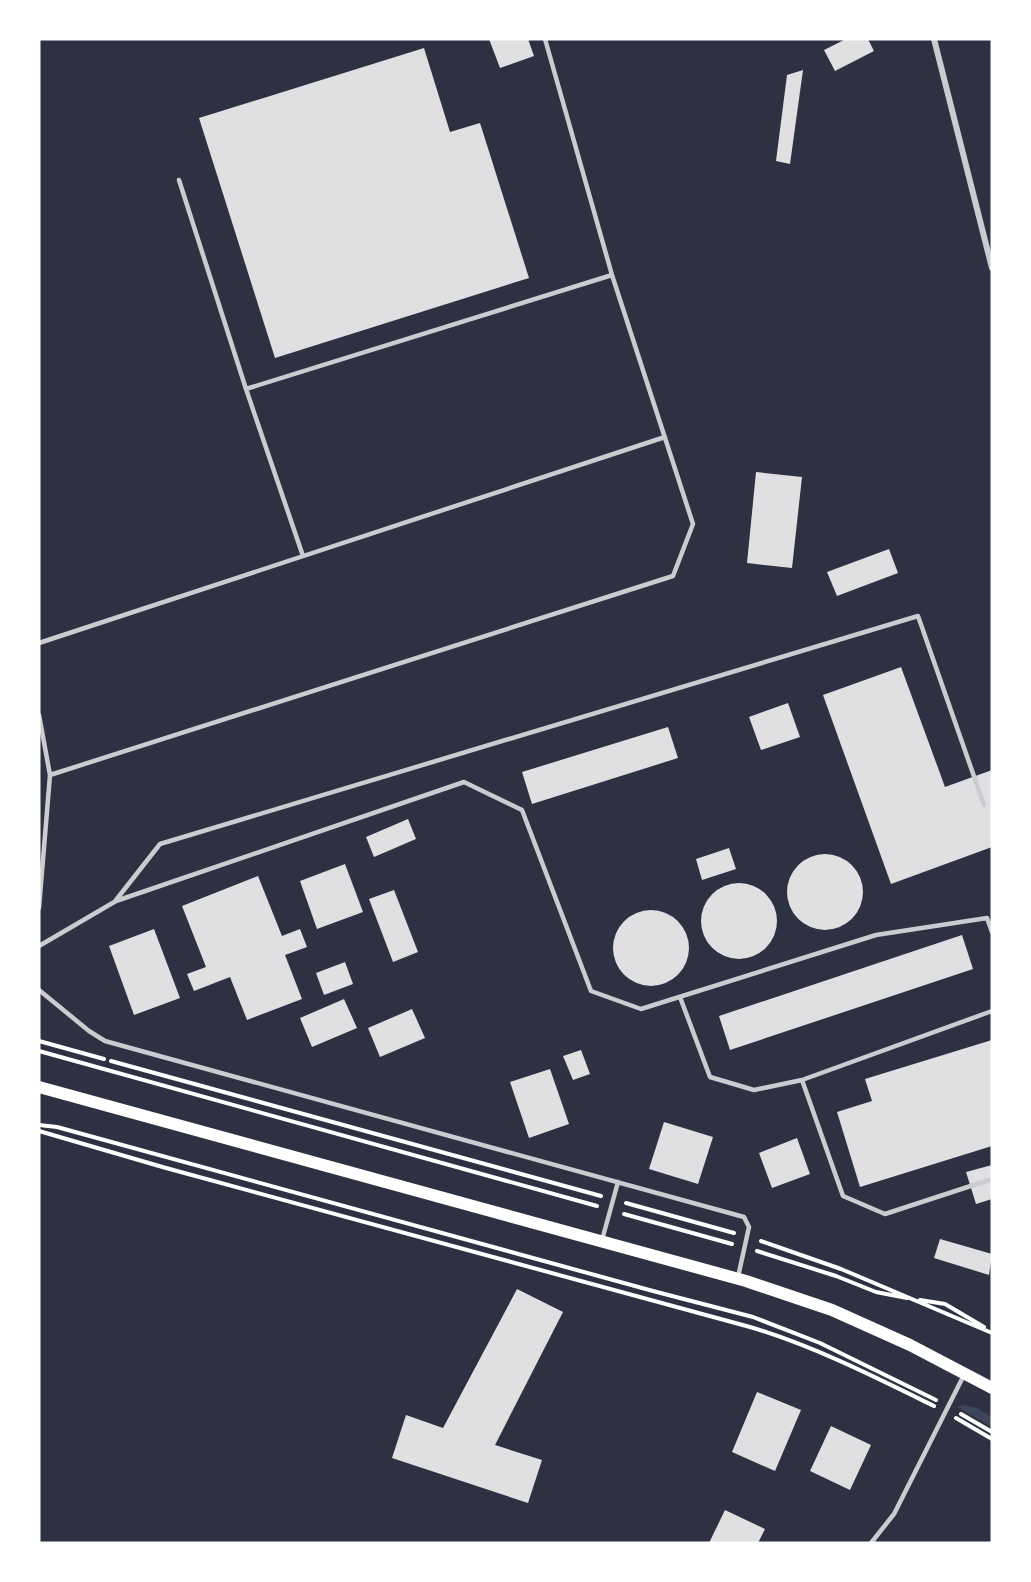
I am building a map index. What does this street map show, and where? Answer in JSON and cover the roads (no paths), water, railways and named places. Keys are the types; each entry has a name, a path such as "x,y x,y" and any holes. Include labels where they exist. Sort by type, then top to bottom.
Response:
{"main road":[{"path":"39,1087 737,1279 832,1310 910,1345 992,1388"}],"street":[{"path":"934,39 992,268"}],"lane":[{"path":"50,775 673,576 693,524 612,275 544,39"},
{"path":"179,180 246,389 303,555"},
{"path":"246,389 612,275"},
{"path":"39,643 665,437"},
{"path":"116,901 160,844 918,616 984,805"},
{"path":"39,715 50,775 39,908"},
{"path":"39,946 116,901 464,782 522,810 591,991 641,1010 876,935 987,918 992,932"},
{"path":"39,990 89,1031 105,1041 744,1217 749,1227 737,1279"},
{"path":"680,997 710,1077 754,1090 802,1080 992,1011"},
{"path":"802,1080 843,1196 885,1214 992,1179"},
{"path":"602,1242 618,1182"},
{"path":"871,1543 894,1514 965,1373"}]}
